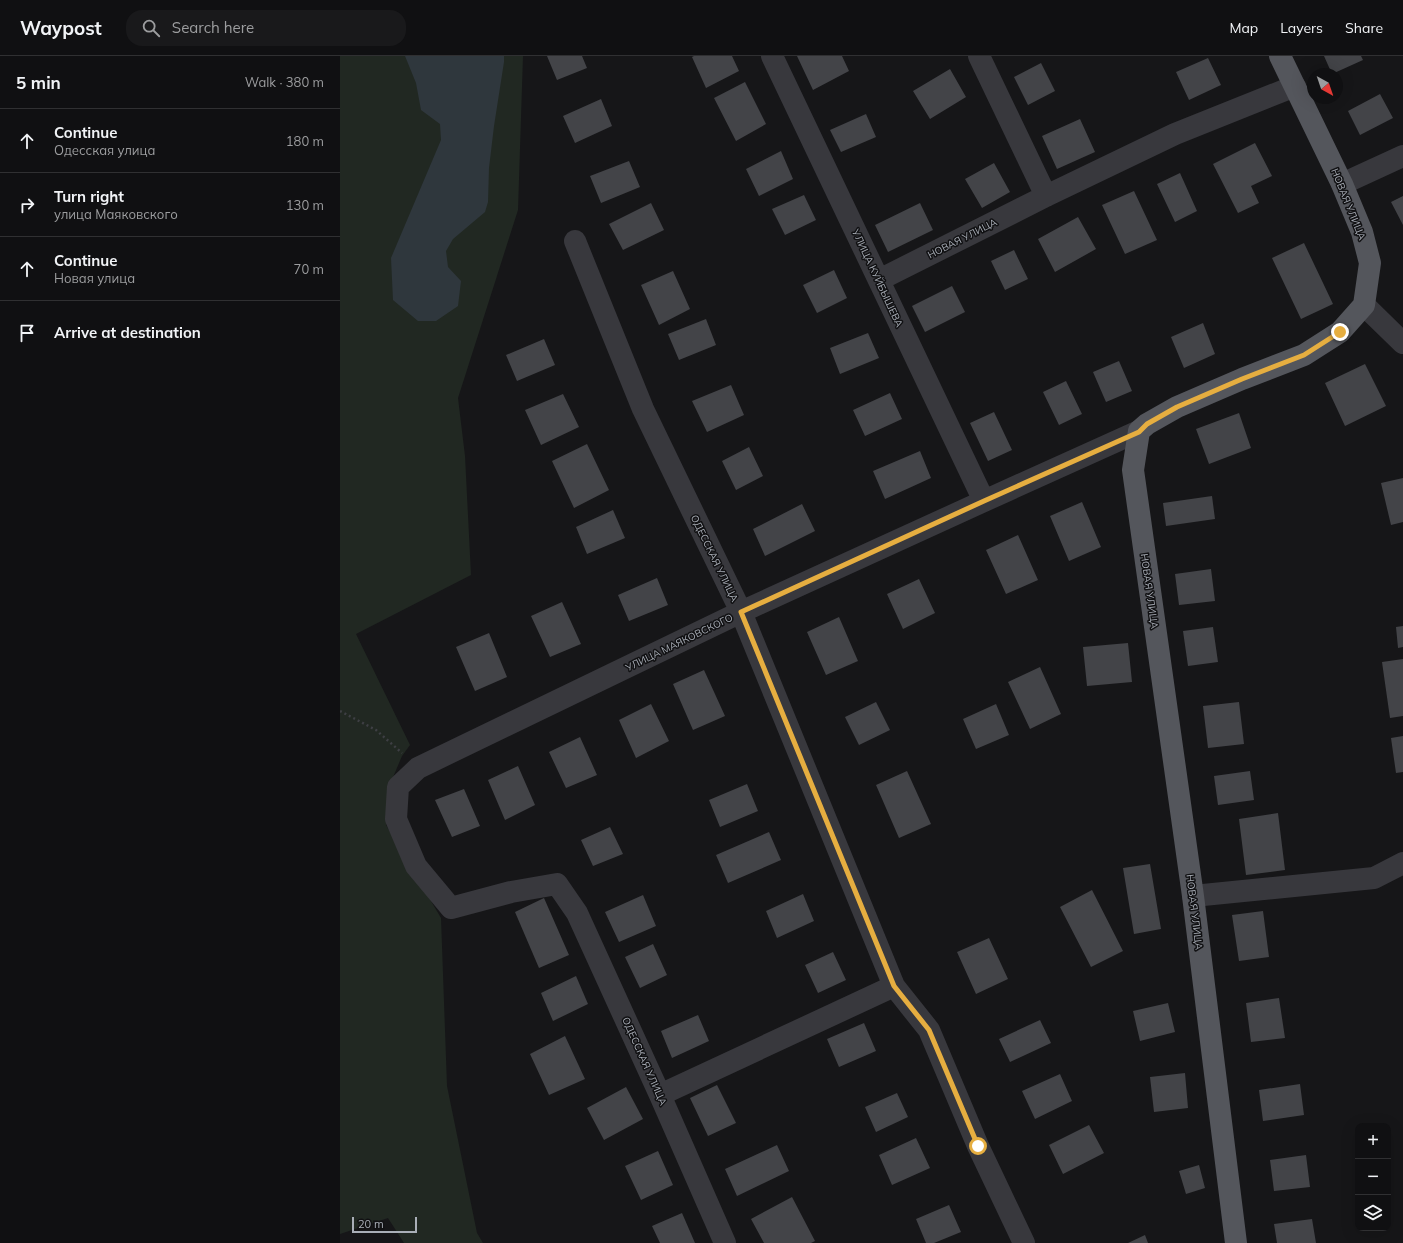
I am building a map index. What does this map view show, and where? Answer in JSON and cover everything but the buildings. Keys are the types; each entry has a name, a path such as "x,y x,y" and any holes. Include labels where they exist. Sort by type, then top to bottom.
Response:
{"main road":[{"name":"НОВАЯ УЛИЦА","path":"1280,56 1342,184 1362,232 1370,263 1364,305"},
{"path":"1139,432 1147,424 1177,407 1242,379 1304,355 1340,332 1364,305"},
{"name":"НОВАЯ УЛИЦА","path":"1139,432 1133,470 1193,896 1236,1243"}],"street":[{"name":"УЛИЦА КУЙБЫШЕВА","path":"772,56 984,501"},
{"path":"979,56 1046,196"},
{"name":"НОВАЯ УЛИЦА","path":"879,280 1046,196 1176,134 1295,86"},
{"path":"1342,184 1403,156"},
{"name":"ОДЕССКАЯ УЛИЦА","path":"575,241 643,409 741,612 894,986 929,1030 978,1146 1024,1243"},
{"path":"1364,305 1403,343"},
{"name":"УЛИЦА МАЯКОВСКОГО","path":"557,884 511,892 451,908 416,866 396,819 398,787 418,768 741,612 1139,432"},
{"path":"1193,896 1374,878 1403,862"},
{"name":"ОДЕССКАЯ УЛИЦА","path":"557,884 577,912 725,1243"},
{"path":"660,1095 894,986"}],"path":[{"path":"340,711 376,730 418,768"}],"shaded area":[{"path":"340,56 523,56 518,210 458,398 465,456 471,575 356,634 410,745 402,756 388,789 386,825 441,918 447,1086 477,1233 483,1243 404,1243 388,1218 340,1234"},
{"path":"405,56 504,56 489,168 488,202 485,212 453,239 446,251 448,267 461,281 458,306 436,321 418,321 393,300 391,258 441,140 440,124 421,110 416,83"}],"route":[{"path":"978,1146 929,1030 894,986 741,612 1139,432 1147,424 1177,407 1242,379 1304,355 1340,332"}]}
